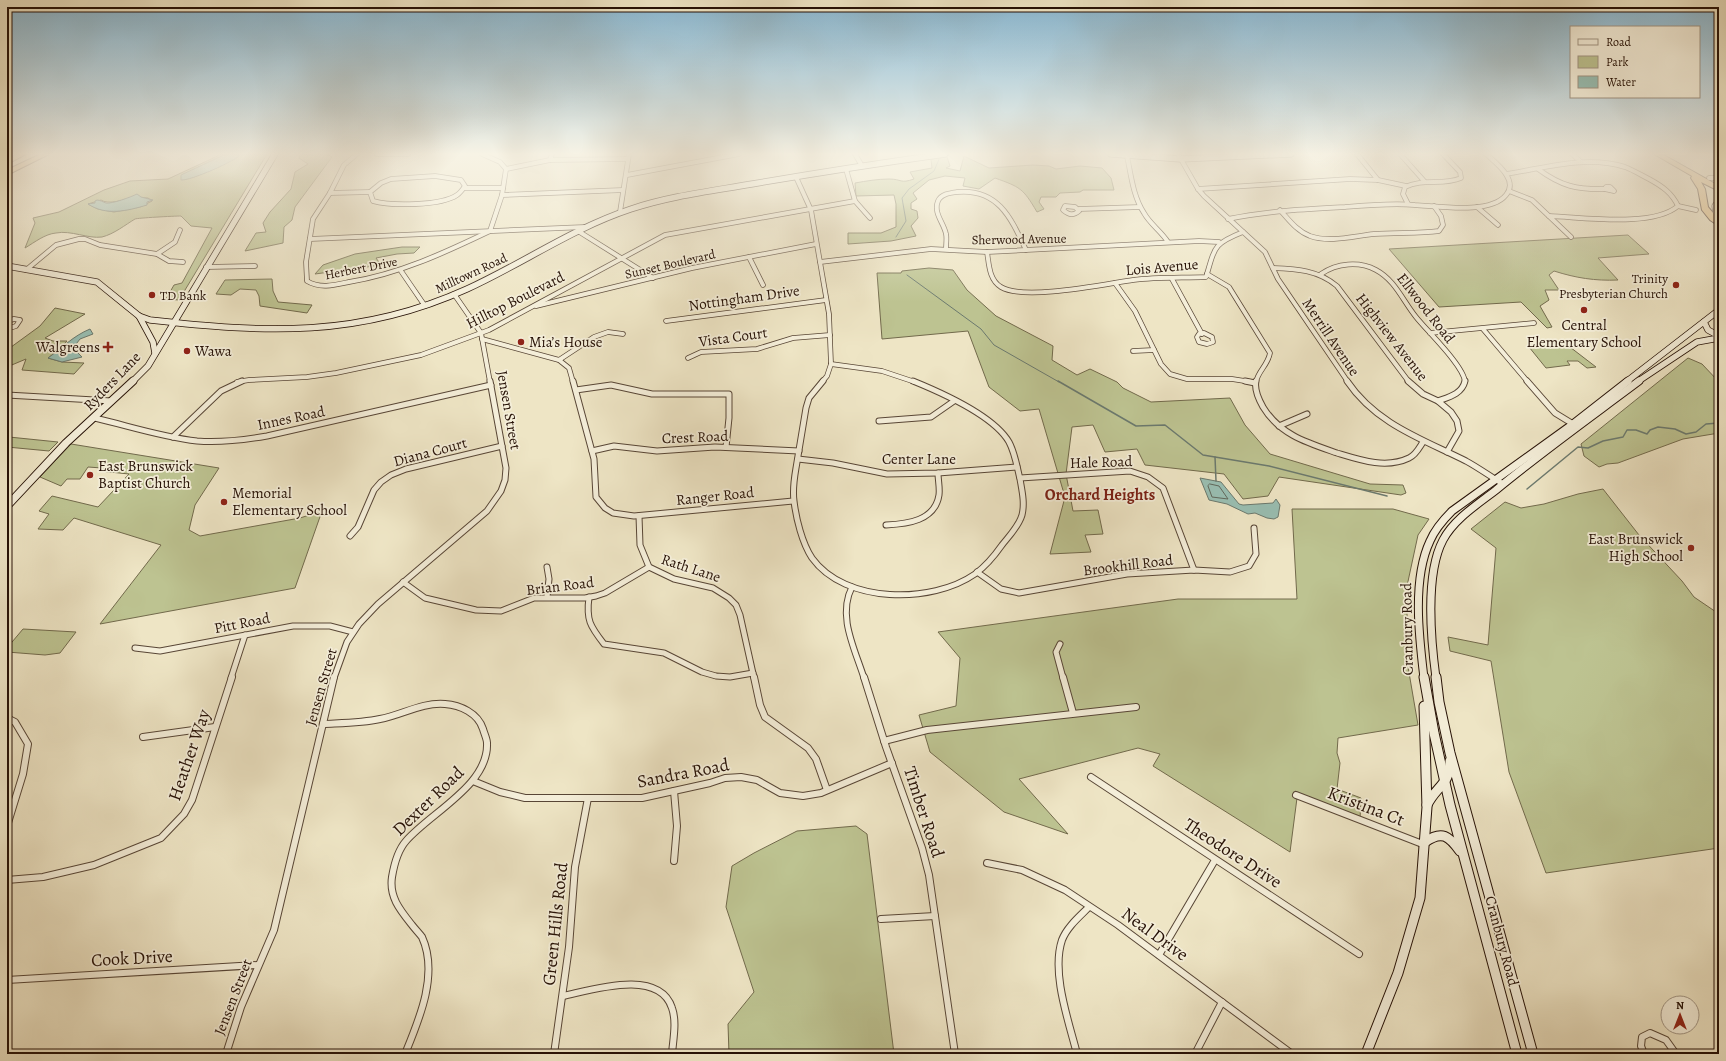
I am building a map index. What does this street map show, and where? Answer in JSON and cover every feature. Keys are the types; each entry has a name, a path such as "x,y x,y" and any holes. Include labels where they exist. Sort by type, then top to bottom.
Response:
{"highway":[{"path":"1704,204 1709,215 1719,224"}],"main road":[{"name":"Ryders Lane","path":"7,506 66,443 95,418 148,366 245,204"},
{"name":"Milltown Road","path":"7,266 97,282 139,316 150,320 264,330 317,329 361,323 425,306 454,294 585,227 620,212 652,204"},
{"path":"1717,204 1715,206 1716,214 1719,219"},
{"name":"Cranbury Road","path":"1517,1054 1435,745 1423,682 1419,638 1419,585 1426,551 1435,529 1452,511 1573,424 1719,310"},
{"path":"139,316 153,342 155,353"},
{"path":"1704,322 1708,330 1719,337"},
{"name":"Cranbury Road","path":"1533,1054 1450,753 1439,702 1433,655 1432,588 1435,563 1443,540 1453,526 1469,511 1526,465 1650,373 1697,342 1719,337"},
{"path":"1366,1054 1398,973 1420,898 1427,807 1423,682"},
{"path":"1427,807 1432,795 1445,783 1450,771 1450,753"},
{"path":"1425,844 1433,836 1441,835 1449,838 1463,855"}],"street":[{"path":"310,239 313,219 323,204"},
{"path":"380,204 404,204"},
{"path":"490,231 499,204"},
{"path":"620,212 621,204"},
{"path":"808,204 811,210 829,314 831,364 830,371 809,398 793,487 793,501 809,554 826,572 852,587 878,593 919,593 954,585 984,568 1024,514 1020,478 1009,443 996,428 975,413 954,401 890,374 868,369 831,364"},
{"name":"Hilltop Boulevard","path":"173,437 221,391 238,382 307,377 367,368 482,336 556,293 665,235 843,204"},
{"path":"857,204 870,218"},
{"path":"938,204 936,209 946,233 946,249"},
{"path":"999,204 1013,222 1026,250"},
{"path":"1139,204 1151,223 1164,235 1168,242"},
{"name":"Merrill Avenue","path":"1212,204 1260,246 1298,309 1356,393 1388,422 1423,442 1467,462 1503,484"},
{"path":"1228,219 1260,212 1280,210 1408,204 1477,207 1493,204"},
{"path":"1536,204 1571,237"},
{"path":"1280,210 1293,226 1302,232 1313,237 1324,238 1376,234 1429,233 1439,231 1443,226 1441,216 1434,206"},
{"path":"1549,216 1618,219 1657,217 1671,213 1678,206 1696,210"},
{"path":"1079,209 1140,207"},
{"path":"1477,207 1498,225"},
{"name":"Herbert Drive","path":"490,231 431,259 401,271 373,279 332,285 312,285 307,281 305,271 310,239 490,231 585,227"},
{"path":"157,254 171,246 179,237 180,230"},
{"path":"578,231 653,278"},
{"path":"1207,274 1214,249 1219,242 1244,232"},
{"path":"26,270 56,245 80,239 85,239 100,245 157,254 169,261 184,262"},
{"name":"Sherwood Avenue","path":"820,262 931,249 987,252 1168,242 1219,242"},
{"name":"Sunset Boulevard","path":"529,308 653,278 816,244"},
{"name":"Lois Avenue","path":"987,252 992,278 1000,286 1010,291 1025,293 1134,280 1206,277 1207,274 1229,286 1270,353 1268,362 1259,373 1255,383"},
{"path":"749,258 763,285"},
{"name":"Ellwood Road","path":"1321,274 1329,268 1351,265 1367,267 1380,272 1386,277 1463,374 1466,380 1463,389 1438,402"},
{"path":"206,267 255,266"},
{"name":"Highview Avenue","path":"1273,268 1300,269 1321,274 1337,286 1408,381 1423,394 1438,402 1451,412 1459,427 1458,435 1447,452"},
{"path":"401,271 425,306"},
{"path":"1172,279 1202,334"},
{"path":"1115,283 1129,301 1163,367 1170,374 1192,380 1232,379 1255,383 1257,393 1266,412 1292,436 1308,443 1365,460 1376,462 1398,462 1411,458 1423,442"},
{"path":"556,293 561,300"},
{"name":"Jensen Street","path":"226,1054 241,1007 274,930 323,724 338,666 347,642 353,632 378,604 487,511 496,501 506,479 506,468 482,336 454,294"},
{"name":"Nottingham Drive","path":"666,321 826,300"},
{"path":"7,321 16,319 20,320 16,326 7,329"},
{"path":"1430,333 1534,323"},
{"path":"1483,329 1548,406 1555,413 1573,424"},
{"path":"559,360 594,337 608,332 623,334"},
{"name":"Vista Court","path":"688,358 701,352 758,349 793,338 830,335"},
{"path":"482,336 559,360 569,368 592,451 596,497 600,503 613,513 639,516"},
{"path":"1133,351 1154,350"},
{"path":"576,390 611,384 652,394 729,394 729,418 726,447"},
{"name":"Innes Road","path":"95,418 173,437 215,442 250,439 491,386"},
{"path":"7,395 112,401"},
{"path":"879,421 931,417 954,401"},
{"path":"1280,426 1307,414"},
{"name":"Diana Court","path":"350,536 357,529 376,487 390,475 406,469 502,446"},
{"name":"Crest Road","path":"592,451 614,446 657,451 671,451 701,447 726,447 799,451"},
{"name":"Center Lane","path":"798,459 833,463 887,474 938,473 1017,467"},
{"name":"Hale Road","path":"1020,478 1130,471 1141,473 1154,479 1163,488 1194,570"},
{"path":"886,525 910,522 923,517 930,512 937,503 939,495 938,473"},
{"name":"Ranger Road","path":"639,516 793,501"},
{"name":"Rath Lane","path":"639,516 640,545 648,567 672,578 718,589 731,598 738,607 760,705 765,717 808,748 816,759 827,790"},
{"name":"Brookhill Road","path":"977,572 999,589 1008,593 1019,593 1127,574 1194,570 1230,572 1248,566 1256,554 1254,528"},
{"path":"547,567 549,579 547,597"},
{"name":"Brian Road","path":"403,582 425,598 476,610 501,611 534,598 589,597 605,593 648,567"},
{"name":"Timber Road","path":"852,587 847,598 845,611 846,620 884,741 922,848 929,875 955,1054"},
{"path":"589,597 586,615 591,628 604,644 664,653 678,658 694,668 716,677 732,678 753,673"},
{"name":"Pitt Road","path":"135,648 160,651 293,626 330,626 353,632"},
{"name":"Heather Way","path":"7,880 43,877 94,865 162,838 184,814 192,800 245,635"},
{"path":"1060,644 1056,652 1073,714"},
{"name":"Dexter Road","path":"323,724 385,718 432,704 450,704 471,712 484,729 486,750 483,762 473,780 460,795 408,839 399,851 396,862 390,888 392,897 398,909 422,937 427,952 429,968 427,985 405,1054"},
{"path":"884,741 927,730 1136,707"},
{"path":"7,718 15,722 28,744 23,774 7,826"},
{"path":"143,737 215,727"},
{"name":"Sandra Road","path":"473,780 500,792 525,798 642,798 736,776 757,780 774,790 791,796 809,796 892,763"},
{"name":"Theodore Drive","path":"1091,777 1359,954"},
{"path":"674,791 678,815 678,837 674,861"},
{"name":"Kristina Ct","path":"1296,796 1425,844"},
{"name":"Green Hills Road","path":"554,1054 569,947 575,867 588,798"},
{"path":"1159,955 1215,860"},
{"name":"Neal Drive","path":"987,863 1022,870 1040,877 1065,890 1118,925 1292,1054"},
{"path":"1077,1054 1059,977 1059,951 1065,934 1089,907"},
{"path":"881,919 936,916"},
{"name":"Cook Drive","path":"7,980 258,965"},
{"path":"562,996 631,983 647,984 658,989 667,997 671,1006 673,1016 672,1054"},
{"path":"1195,1054 1222,1002"},
{"path":"1644,1054 1640,1041 1642,1037 1650,1033 1662,1037 1667,1041 1676,1054"}],"green space":[{"path":"76,204 90,204 88,204 98,209 114,212 140,207 147,204 237,204 179,300 166,299 174,285 182,283 212,228 191,226 181,216 135,219 106,236 91,237 62,232 48,235 25,248 35,223 33,218 59,212"},
{"path":"278,204 298,204 295,207 292,220 284,227 283,243 245,251 256,233 266,232 263,223"},
{"path":"896,204 911,204 911,209 917,211 918,218 911,226 916,236 891,241 848,244 848,233 881,233 896,227"},
{"path":"1032,204 1040,204 1044,209 1037,212"},
{"path":"1628,235 1649,254 1598,258 1618,280 1601,280 1570,276 1554,271 1549,275 1559,290 1545,290 1549,300 1540,306 1552,327 1547,328 1521,302 1439,307 1389,249"},
{"path":"402,247 420,247 414,253 397,254 376,258 381,265 315,274 323,265 355,254"},
{"path":"929,268 953,270 967,290 996,316 1053,346 1052,360 1077,375 1090,369 1117,382 1123,388 1151,402 1230,398 1245,425 1270,454 1370,484 1403,485 1406,493 1401,495 1279,477 1268,496 1243,499 1224,474 1145,465 1137,449 1105,452 1093,425 1072,427 1066,474 1073,511 1098,510 1103,534 1085,535 1091,552 1050,554 1065,497 1039,409 1020,411 989,387 968,331 882,339 877,273 901,273 902,271"},
{"path":"272,279 273,291 278,302 312,305 307,313 260,306 259,296 256,290 240,289 231,295 216,294 225,280"},
{"path":"55,308 85,314 45,338 53,341 67,341 60,349 48,358 62,362 84,363 74,374 22,370 26,359 7,367 7,350 40,326"},
{"path":"1566,344 1596,367 1587,368 1578,361 1567,361 1570,365 1546,368 1529,347"},
{"path":"1688,358 1702,364 1719,382 1719,433 1683,439 1618,463 1607,464 1599,467 1584,456 1581,444"},
{"path":"7,437 58,442 49,451 7,447"},
{"path":"71,444 219,468 195,505 189,530 200,536 300,518 322,511 295,588 100,624 161,545 74,518 63,530 38,529 49,514 39,511 52,496 98,507 129,474 100,471 102,468 88,467 80,479 67,479 61,486 40,477"},
{"path":"1603,489 1639,535 1682,581 1694,597 1719,614 1719,848 1546,873 1509,772 1491,661 1450,651 1448,637 1488,645 1496,548 1471,529 1505,502 1521,508 1544,504 1578,494"},
{"path":"1292,509 1393,509 1429,519 1418,535 1407,586 1407,661 1418,725 1338,738 1337,753 1340,763 1337,789 1361,798 1360,819 1297,798 1290,852 1153,766 1160,754 1138,748 1019,779 1068,834 1004,812 930,752 919,715 956,706 960,658 938,632 1178,599 1297,599"},
{"path":"23,629 76,632 60,653 45,655 7,652 7,648"},
{"path":"856,826 867,834 894,1054 729,1054 728,1024 754,992 726,907 732,866 797,831"}],"water":[{"path":"88,204 147,204 147,205 132,209 109,211 95,208"},
{"path":"90,329 93,334 80,339 73,348 82,357 62,362 48,358 73,339"},
{"path":"1200,478 1221,482 1239,504 1273,503 1276,499 1280,505 1278,517 1274,519 1255,513 1248,514 1227,504 1209,500"}],"waterway":[{"path":"896,237 906,221 903,204"},
{"path":"907,275 981,329 994,345 1059,382"},
{"path":"1058,381 1136,426 1165,425 1203,455 1215,457"},
{"path":"1527,489 1578,447 1588,448 1603,441 1623,437 1627,430 1636,430 1647,434 1650,430 1658,427 1675,429 1686,434 1696,432 1706,424 1719,423"},
{"path":"1215,457 1269,466 1387,496"},
{"path":"1215,457 1216,481"}],"place":[{"name":"Trinity Presbyterian Church","path":"1676,285"},
{"name":"TD Bank","path":"152,295"},
{"name":"Central Elementary School","path":"1584,310"},
{"name":"Mia’s House","path":"521,342"},
{"name":"Walgreens","path":"108,347"},
{"name":"Wawa","path":"187,351"},
{"name":"East Brunswick Baptist Church","path":"90,475"},
{"name":"Memorial Elementary School","path":"224,502"},
{"name":"East Brunswick High School","path":"1691,548"}],"district":[{"name":"Orchard Heights","path":"1100,495"}]}
